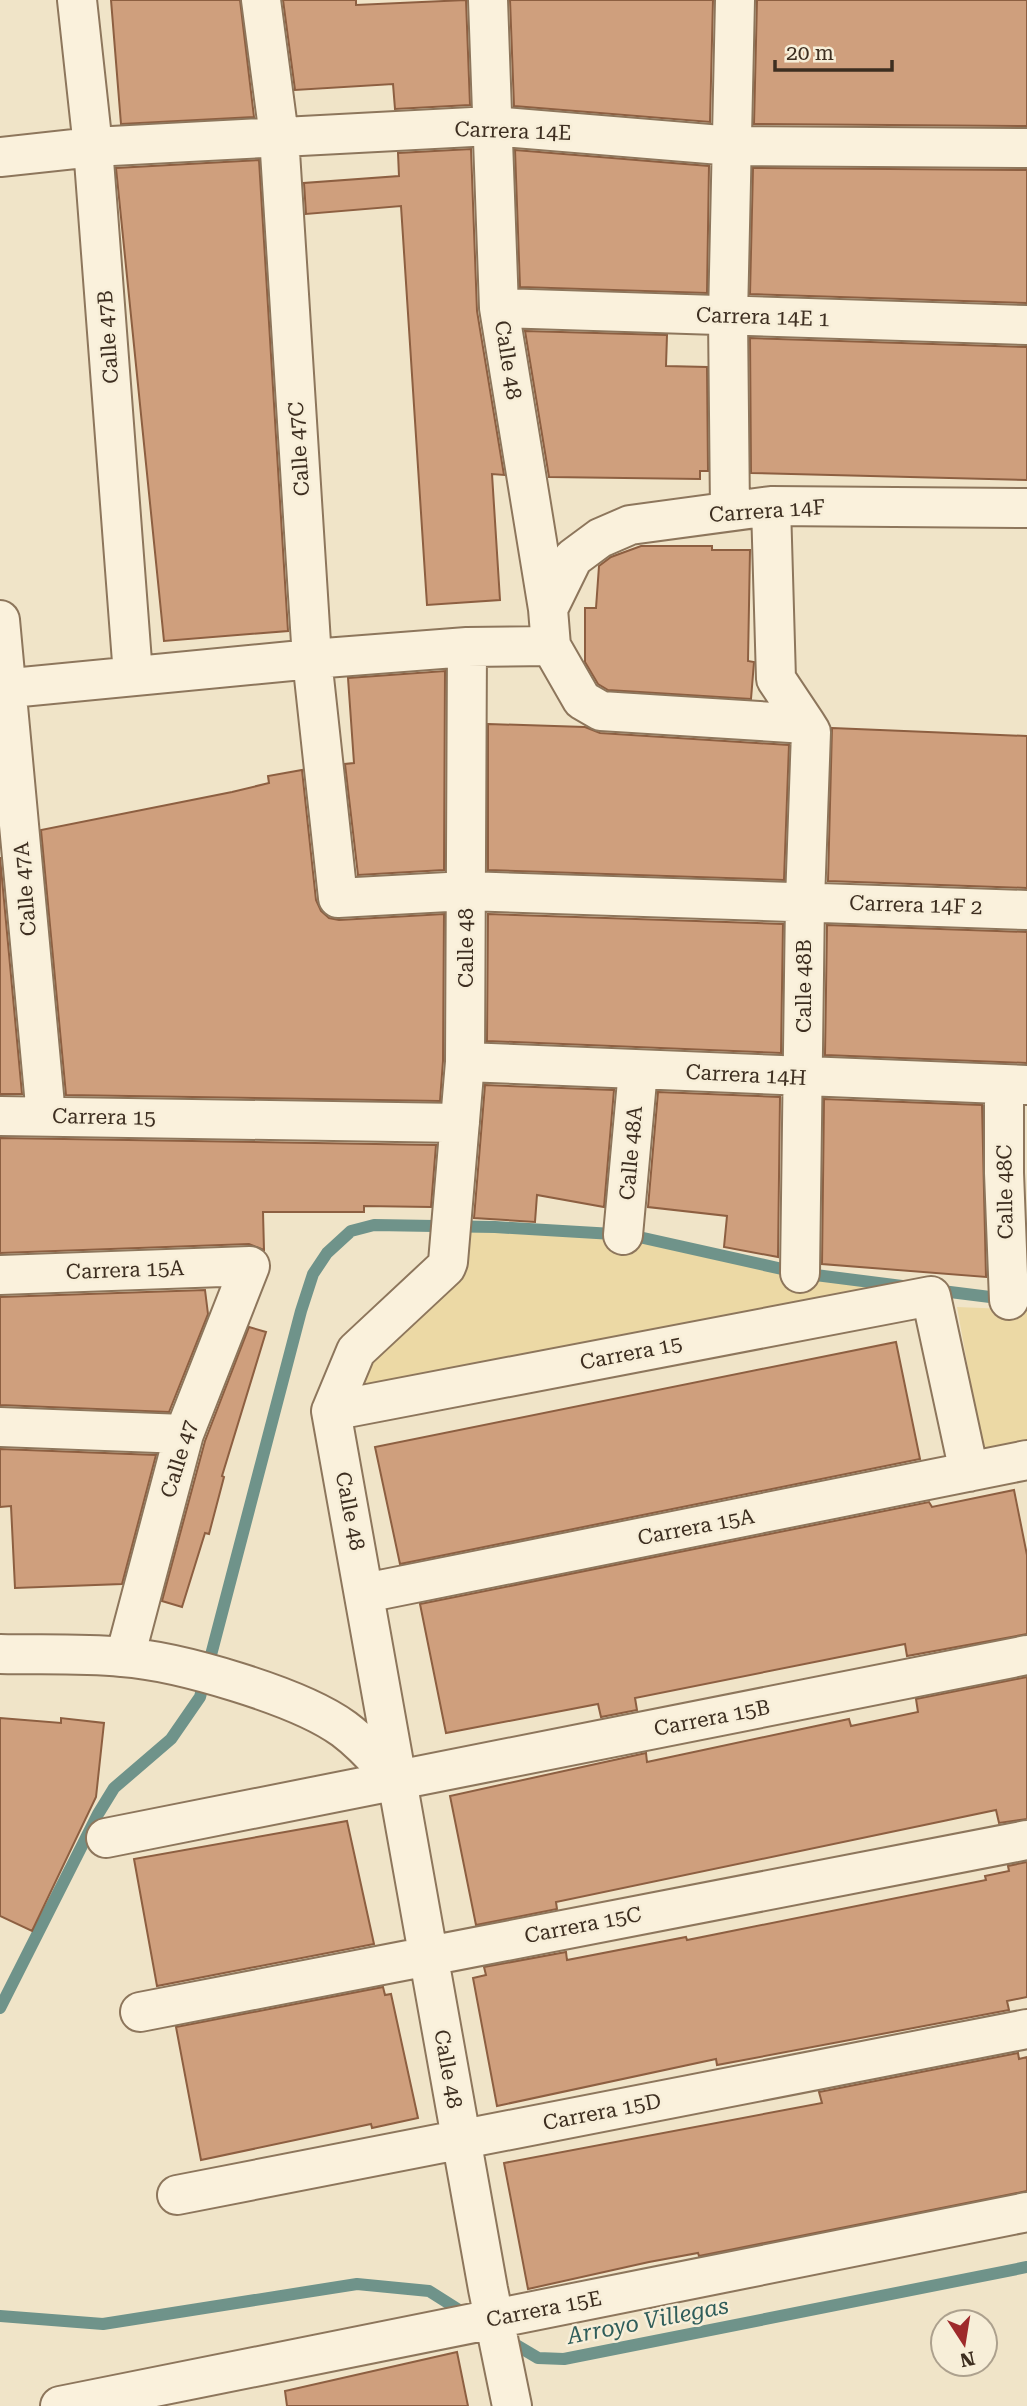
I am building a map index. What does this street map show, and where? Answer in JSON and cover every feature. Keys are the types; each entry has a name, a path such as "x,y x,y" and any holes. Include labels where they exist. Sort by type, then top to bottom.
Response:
{"street":[{"name":"Calle 47B","path":"77,0 93,147 133,675"},
{"name":"Calle 47C","path":"261,0 279,136 312,659 338,898"},
{"name":"Calle 48","path":"488,0 499,308 549,627 582,700 601,711 809,733"},
{"path":"730,511 728,317 735,0"},
{"name":"Carrera 14E","path":"0,157 93,147 491,126 733,146 1027,148"},
{"name":"Carrera 14E 1","path":"499,308 1027,324"},
{"path":"771,506 776,679 809,733"},
{"name":"Carrera 14F","path":"549,627 573,558 600,538 629,525 771,506 1027,508"},
{"name":"Calle 47A","path":"0,620 3,688 46,1116"},
{"path":"3,688 312,659 467,648 549,627"},
{"name":"Calle 48","path":"467,648 465,1062 452,1226 446,1267 356,1351 331,1411 461,2140 484,2322 511,2399"},
{"name":"Calle 48B","path":"800,1273 809,733"},
{"name":"Carrera 14F 2","path":"338,898 466,891 1027,910"},
{"name":"Carrera 14H","path":"465,1062 803,1078 1016,1084"},
{"name":"Calle 48A","path":"623,1235 638,1070"},
{"name":"Calle 48C","path":"1009,1300 1004,1173 1016,1084"},
{"name":"Carrera 15","path":"0,1116 460,1123"},
{"name":"Carrera 15A","path":"0,1275 250,1266"},
{"name":"Calle 47","path":"125,1657 184,1434 250,1266"},
{"name":"Carrera 15","path":"331,1411 931,1296 969,1472"},
{"path":"0,1427 184,1434"},
{"name":"Carrera 15A","path":"365,1593 1027,1460"},
{"path":"0,1654 125,1657 204,1673 296,1704 343,1728 373,1754 396,1782"},
{"name":"Carrera 15B","path":"106,1838 1027,1655"},
{"name":"Carrera 15C","path":"140,2012 1027,1840"},
{"name":"Carrera 15D","path":"177,2195 1027,2029"},
{"name":"Carrera 15E","path":"60,2406 1027,2212"}],"sand":[{"path":"456,1231 630,1239 807,1278 911,1291 341,1405"},
{"path":"957,1307 1027,1310 1027,1448 984,1457"}],"building":[{"path":"111,0 240,0 254,117 121,124"},
{"path":"283,0 356,0 356,5 466,0 470,105 395,109 393,84 295,90"},
{"path":"510,0 713,0 710,122 514,106"},
{"path":"757,0 1027,0 1027,126 754,124"},
{"path":"471,149 477,311 504,475 492,474 500,600 427,605 401,206 306,214 304,183 399,176 398,153"},
{"path":"515,150 709,166 707,293 520,287"},
{"path":"259,160 288,631 164,641 116,168"},
{"path":"753,168 1027,170 1027,303 750,294"},
{"path":"525,331 667,335 666,366 707,367 708,471 700,471 700,479 549,477"},
{"path":"750,338 1027,347 1027,480 751,473"},
{"path":"641,546 712,546 712,550 750,550 748,661 754,662 751,699 608,690 598,684 585,662 585,608 596,608 599,566 611,557"},
{"path":"445,671 444,870 358,875 345,764 354,763 348,678"},
{"path":"488,724 585,727 600,733 789,745 784,880 488,870"},
{"path":"832,728 1027,736 1027,888 828,881"},
{"path":"302,770 316,900 321,911 329,918 339,920 444,914 443,1061 440,1101 66,1095 41,830 232,792 269,783 268,776"},
{"path":"0,857 22,1094 0,1094"},
{"path":"488,914 783,924 781,1053 487,1041"},
{"path":"827,925 1027,932 1027,1063 825,1055"},
{"path":"485,1085 614,1090 604,1207 537,1195 535,1222 474,1218"},
{"path":"658,1092 780,1097 778,1257 724,1247 727,1216 648,1207"},
{"path":"824,1099 982,1105 986,1277 822,1264"},
{"path":"0,1138 436,1145 431,1207 364,1206 364,1212 263,1212 264,1250 249,1244 0,1253"},
{"path":"205,1290 208,1314 169,1412 0,1405 0,1297"},
{"path":"249,1327 266,1332 222,1476 224,1477 209,1534 205,1533 182,1607 162,1601 205,1441"},
{"path":"896,1342 920,1459 400,1564 375,1447"},
{"path":"0,1449 156,1455 122,1584 15,1588 11,1506 0,1507"},
{"path":"1014,1490 1027,1555 1027,1634 907,1656 905,1644 635,1698 637,1710 601,1717 598,1704 446,1733 420,1604 929,1502 932,1507"},
{"path":"1027,1677 1027,1819 999,1823 996,1810 556,1902 557,1909 476,1925 450,1796 646,1753 647,1762 849,1719 851,1726 918,1712 916,1699"},
{"path":"0,1718 61,1723 61,1718 104,1723 96,1797 32,1931 0,1916"},
{"path":"347,1821 374,1944 157,1986 134,1859"},
{"path":"1027,1862 1027,1997 1007,2001 1009,2010 717,2065 716,2059 497,2106 473,1978 486,1975 484,1967 566,1952 567,1960 686,1937 687,1940 986,1880 985,1876 1009,1871 1008,1866"},
{"path":"383,1987 385,1995 391,1994 418,2118 372,2128 371,2124 201,2160 176,2027"},
{"path":"1018,2053 1019,2059 1027,2057 1027,2191 699,2256 698,2253 649,2262 528,2289 504,2163 822,2103 819,2092"},
{"path":"457,2352 468,2406 287,2406 285,2391"}],"waterway":[{"path":"0,2008 98,1814 114,1788 171,1739 200,1697 301,1311 313,1274 327,1253 351,1231 374,1225 495,1227 630,1235 800,1273 902,1286"},
{"path":"934,1290 1006,1299"},
{"name":"Arroyo Villegas","path":"506,2339 538,2358 564,2359 1027,2267"},
{"name":"Arroyo Villegas","path":"0,2316 103,2324 357,2284 429,2291 467,2315"}]}
